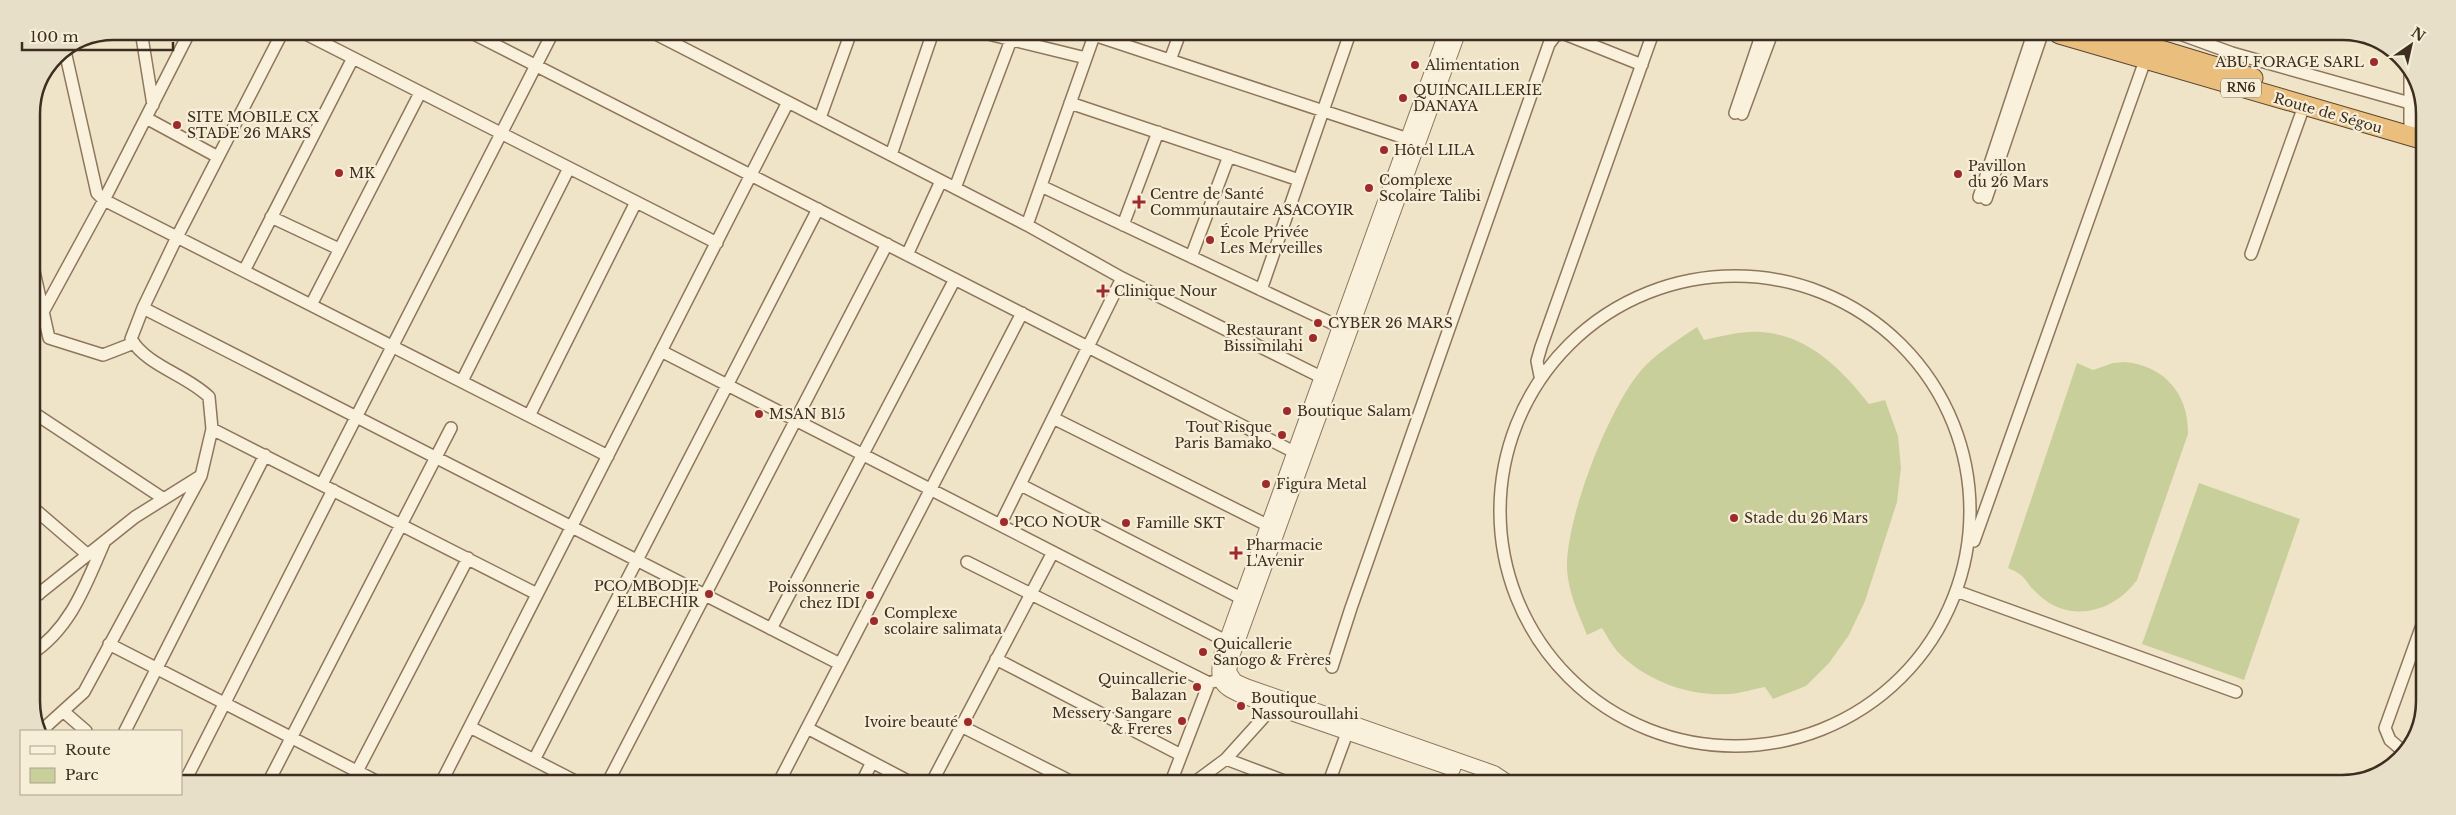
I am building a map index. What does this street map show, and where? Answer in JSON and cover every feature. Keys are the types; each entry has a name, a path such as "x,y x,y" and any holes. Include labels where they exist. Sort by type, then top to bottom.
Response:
{"highway":[{"name":"Route de Ségou","path":"2088,40 2147,52 2416,127"},
{"name":"Route de Ségou","path":"2121,40 2147,52 2304,106 2416,138"}],"street":[{"path":"142,40 153,105"},
{"path":"43,312 104,200 186,40"},
{"path":"45,727 84,692 201,476 212,429 210,397 198,386 138,349 131,339 143,308 177,236 278,40"},
{"path":"316,40 716,243"},
{"path":"486,40 1294,452"},
{"path":"322,484 549,40"},
{"path":"668,40 1027,225 1122,278 1321,377"},
{"path":"820,118 848,40"},
{"path":"891,155 931,40"},
{"path":"955,188 1011,40 1086,58"},
{"path":"1027,225 1093,40"},
{"path":"1112,40 1408,139"},
{"path":"1170,60 1177,40"},
{"path":"1261,290 1348,40"},
{"path":"1443,40 1267,525 1226,640 1218,672 1219,680 1229,691 1469,775"},
{"path":"1174,775 1181,755 1235,650 1455,40"},
{"path":"1332,667 1350,608 1551,40"},
{"path":"1549,44 1552,40"},
{"path":"1580,40 1642,65"},
{"path":"1540,376 1537,361 1541,348 1651,40"},
{"path":"1760,40 1739,114 1769,40"},
{"path":"2032,40 1983,198 2040,40"},
{"path":"2196,40 2232,53 2415,104"},
{"path":"1961,576 1971,530 1970,500 1958,434 1944,404 1927,375 1906,350 1884,330 1840,300 1785,281 1744,276 1691,280 1667,285 1612,309 1582,332 1556,356 1540,376 1516,423 1501,476 1500,542 1507,570 1527,622 1546,651 1581,689 1604,708 1628,722 1664,736 1717,746 1750,747 1800,738 1830,728 1871,704 1909,669 1939,627 1956,592 2147,52"},
{"path":"67,58 97,193 104,200 608,456"},
{"path":"244,271 353,58"},
{"path":"2410,85 2410,102 2416,123"},
{"path":"311,305 420,93"},
{"path":"445,775 788,102"},
{"path":"1070,103 1299,180"},
{"path":"2251,254 2304,106"},
{"path":"146,118 218,157"},
{"path":"1123,225 1158,132"},
{"path":"1191,257 1229,156"},
{"path":"462,381 569,168"},
{"path":"907,255 941,181"},
{"path":"1041,186 1340,327"},
{"path":"529,416 636,202"},
{"path":"534,760 818,209"},
{"path":"271,217 339,249"},
{"path":"612,775 887,244"},
{"path":"1000,525 1122,278"},
{"path":"771,629 955,279"},
{"path":"40,298 48,338 103,355 134,343"},
{"path":"143,308 840,664"},
{"path":"783,775 1022,313"},
{"path":"661,351 1226,640"},
{"path":"40,417 164,498"},
{"path":"1054,418 1267,525"},
{"path":"272,775 451,428"},
{"path":"212,429 537,594"},
{"path":"126,730 265,455"},
{"path":"40,593 135,517 201,476"},
{"path":"1021,484 1241,598"},
{"path":"188,775 333,490"},
{"path":"40,514 88,555"},
{"path":"40,649 75,609 104,542"},
{"path":"936,775 1053,552"},
{"path":"355,775 468,558"},
{"path":"967,562 1031,594 1219,680 1235,681 1496,775"},
{"path":"1956,592 2236,692"},
{"path":"2399,748 2390,740 2385,728 2416,642"},
{"path":"110,644 291,738 352,775"},
{"path":"996,659 1181,755"},
{"path":"1204,775 1226,759 1273,707"},
{"path":"64,710 85,730"},
{"path":"961,726 1058,775"},
{"path":"470,727 563,775"},
{"path":"807,728 897,775"},
{"path":"1332,775 1348,733"},
{"path":"1226,759 1268,775"},
{"path":"866,775 872,762"}],"green space":[{"name":"Stade du 26 Mars","path":"1697,327 1704,340 1740,333 1761,332 1794,340 1809,347 1836,367 1869,404 1885,400 1898,436 1901,468 1897,502 1865,601 1849,635 1829,663 1806,686 1773,699 1765,687 1734,693 1699,693 1684,690 1655,679 1628,662 1617,651 1602,628 1587,635 1569,586 1567,569 1568,548 1573,522 1604,433 1632,383 1645,366 1663,350"},
{"path":"2077,363 2093,370 2113,363 2138,364 2151,369 2171,384 2179,394 2184,406 2188,434 2137,580 2116,600 2104,606 2078,611 2064,609 2051,604 2039,595 2023,577 2008,568"},
{"path":"2199,483 2300,519 2244,680 2142,644"}],"place":[{"name":"ABU FORAGE SARL","path":"2374,62"},
{"name":"Alimentation","path":"1415,65"},
{"name":"QUINCAILLERIE DANAYA","path":"1403,98"},
{"name":"SITE MOBILE CX STADE 26 MARS","path":"177,125"},
{"name":"Hôtel LILA","path":"1384,150"},
{"name":"MK","path":"339,173"},
{"name":"Pavillon du 26 Mars","path":"1958,174"},
{"name":"Complexe Scolaire Talibi","path":"1369,188"},
{"name":"Centre de Santé Communautaire ASACOYIR","path":"1139,202"},
{"name":"École Privée Les Merveilles","path":"1210,240"},
{"name":"Clinique Nour","path":"1103,291"},
{"name":"CYBER 26 MARS","path":"1318,323"},
{"name":"Restaurant Bissimilahi","path":"1313,338"},
{"name":"Boutique Salam","path":"1287,411"},
{"name":"MSAN B15","path":"759,414"},
{"name":"Tout Risque Paris Bamako","path":"1282,435"},
{"name":"Figura Metal","path":"1266,484"},
{"name":"Stade du 26 Mars","path":"1734,518"},
{"name":"PCO NOUR","path":"1004,522"},
{"name":"Famille SKT","path":"1126,523"},
{"name":"Pharmacie L'Avenir","path":"1236,553"},
{"name":"PCO MBODJE ELBECHIR","path":"709,594"},
{"name":"Poissonnerie chez IDI","path":"870,595"},
{"name":"Complexe scolaire salimata","path":"874,621"},
{"name":"Quicallerie Sanogo & Frères","path":"1203,652"},
{"name":"Quincallerie Balazan","path":"1197,687"},
{"name":"Boutique Nassouroullahi","path":"1241,706"},
{"name":"Messery Sangare & Freres","path":"1182,721"},
{"name":"Ivoire beauté","path":"968,722"}]}
